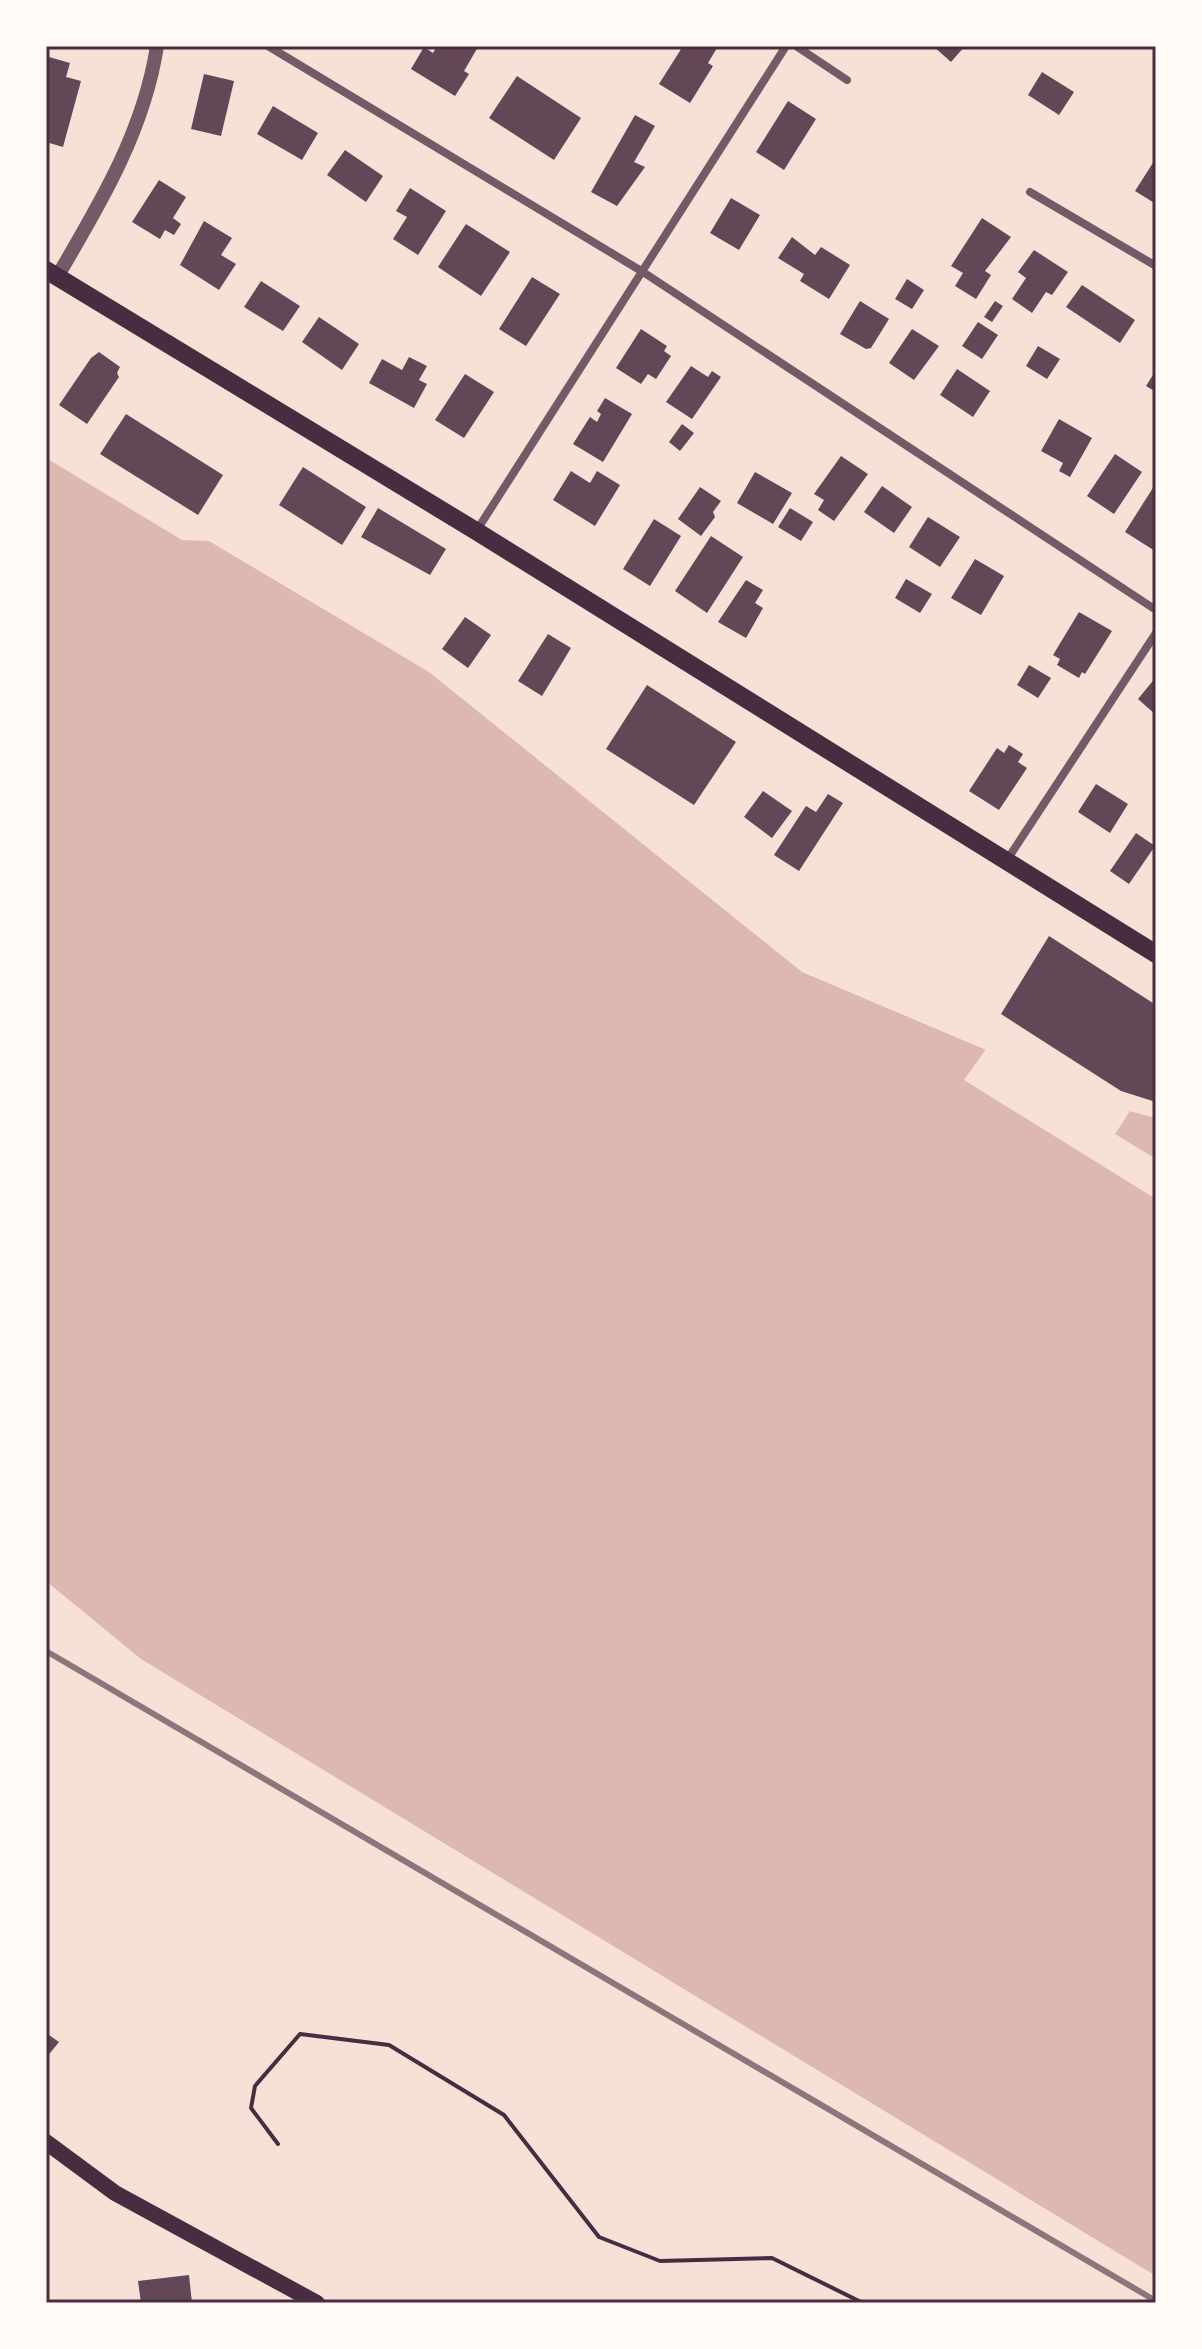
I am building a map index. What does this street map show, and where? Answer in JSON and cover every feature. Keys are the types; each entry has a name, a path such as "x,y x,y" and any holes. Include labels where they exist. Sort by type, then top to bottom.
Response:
{"main road":[{"path":"52,274 476,531 1156,954"},
{"path":"46,2142 115,2193 317,2303"}],"street":[{"path":"52,274 113,181 146,94 157,46"},
{"path":"268,46 643,272 1156,610"},
{"path":"476,531 786,46"},
{"path":"796,46 847,80"},
{"path":"1030,192 1156,266"},
{"path":"1006,861 1156,633"}],"path":[{"path":"278,2144 251,2108 255,2086 300,2034 389,2045 504,2115 599,2237 660,2261 772,2258 863,2303"}],"shaded area":[{"path":"46,458 182,540 209,541 429,672 802,972 1130,1111 1156,1118 1156,2276 141,1659 46,1581"}],"pier":[{"path":"986,1049 1130,1111 1115,1134 1156,1159 1156,1199 964,1080"}],"building":[{"path":"437,46 478,47 464,71 469,74 455,96 411,69 424,47 433,53"},
{"path":"683,46 717,48 708,63 713,66 690,103 659,84"},
{"path":"933,46 965,46 951,62"},
{"path":"49,57 70,63 66,77 81,81 63,147 46,142"},
{"path":"1042,72 1074,92 1059,115 1028,95"},
{"path":"204,74 234,81 221,136 191,129"},
{"path":"517,76 581,118 554,160 489,118"},
{"path":"788,101 816,119 784,170 756,152"},
{"path":"273,106 318,133 302,160 257,134"},
{"path":"635,115 655,126 634,162 645,167 617,206 591,192"},
{"path":"345,150 383,176 366,202 327,175"},
{"path":"1156,158 1156,204 1135,191"},
{"path":"159,180 186,197 173,218 181,224 174,235 165,230 160,239 132,222"},
{"path":"410,188 446,211 418,255 393,239 407,217 396,211"},
{"path":"731,198 760,215 739,250 710,233"},
{"path":"982,218 1011,237 985,271 991,275 976,299 955,286 963,273 951,266"},
{"path":"204,221 232,238 221,255 236,264 219,290 180,265"},
{"path":"466,224 510,252 481,296 438,267"},
{"path":"792,237 815,255 821,247 850,265 829,299 800,281 804,274 778,258"},
{"path":"1034,250 1068,272 1052,295 1046,292 1032,313 1012,299 1026,278 1018,272"},
{"path":"532,277 560,294 526,346 499,329"},
{"path":"907,279 924,290 912,309 895,299"},
{"path":"261,281 300,306 283,331 244,307"},
{"path":"1082,285 1135,320 1120,343 1066,307"},
{"path":"860,301 889,319 871,348 866,349 840,334"},
{"path":"995,301 1003,306 992,322 984,317"},
{"path":"319,317 359,344 342,370 302,342"},
{"path":"978,322 998,335 982,359 962,346"},
{"path":"641,329 667,346 664,351 671,356 656,379 648,374 641,384 616,368"},
{"path":"912,329 939,346 914,380 889,363"},
{"path":"1038,346 1060,359 1047,379 1026,366"},
{"path":"99,352 120,367 119,377 87,424 59,405 91,358"},
{"path":"409,357 427,366 419,380 427,384 414,408 369,383 382,359 402,370"},
{"path":"691,366 708,377 712,371 721,377 692,419 666,402"},
{"path":"957,369 990,391 973,417 940,395"},
{"path":"1156,370 1156,392 1146,386"},
{"path":"465,374 494,392 464,438 435,420"},
{"path":"605,398 632,414 603,462 573,444 590,417 597,422 601,414 597,411"},
{"path":"126,414 223,475 198,515 100,454"},
{"path":"1059,419 1092,438 1070,477 1059,471 1063,463 1041,451"},
{"path":"682,424 694,433 680,451 669,442"},
{"path":"1115,454 1142,472 1114,514 1087,496"},
{"path":"841,456 868,474 834,521 818,510 824,500 814,494"},
{"path":"303,467 366,507 342,545 279,505"},
{"path":"571,471 590,483 597,471 620,485 595,526 553,500"},
{"path":"755,472 792,493 773,524 737,503"},
{"path":"1156,483 1156,549 1155,551 1125,532"},
{"path":"882,486 912,507 894,533 864,512"},
{"path":"700,487 721,501 713,512 715,517 701,536 678,519"},
{"path":"378,508 446,549 430,575 361,537"},
{"path":"790,508 813,522 801,541 778,527"},
{"path":"928,517 960,537 940,567 909,547"},
{"path":"654,519 681,536 650,586 623,569"},
{"path":"711,536 743,557 707,613 675,591"},
{"path":"975,559 1004,576 981,615 951,598"},
{"path":"906,579 932,594 920,613 895,598"},
{"path":"746,580 763,590 755,603 763,608 746,638 718,622"},
{"path":"1079,612 1112,631 1085,674 1082,672 1079,678 1057,665 1060,659 1053,655"},
{"path":"465,617 491,635 468,668 442,649"},
{"path":"548,634 571,648 542,696 518,681"},
{"path":"1029,665 1051,678 1038,698 1017,685"},
{"path":"1156,677 1156,715 1138,699"},
{"path":"647,685 736,742 694,805 606,749"},
{"path":"1009,745 1023,754 1018,762 1027,768 999,810 969,791 997,748 1004,753"},
{"path":"1096,784 1128,804 1110,833 1078,812"},
{"path":"763,791 792,811 772,838 744,817"},
{"path":"828,794 843,803 799,871 774,855 806,806 816,812"},
{"path":"1136,833 1155,846 1129,884 1110,871"},
{"path":"1049,936 1156,1005 1156,1102 1121,1091 1001,1014"},
{"path":"46,2033 59,2042 46,2058"},
{"path":"189,2275 192,2303 141,2303 138,2281"}],"railway":[{"path":"46,1651 1156,2301"}]}
